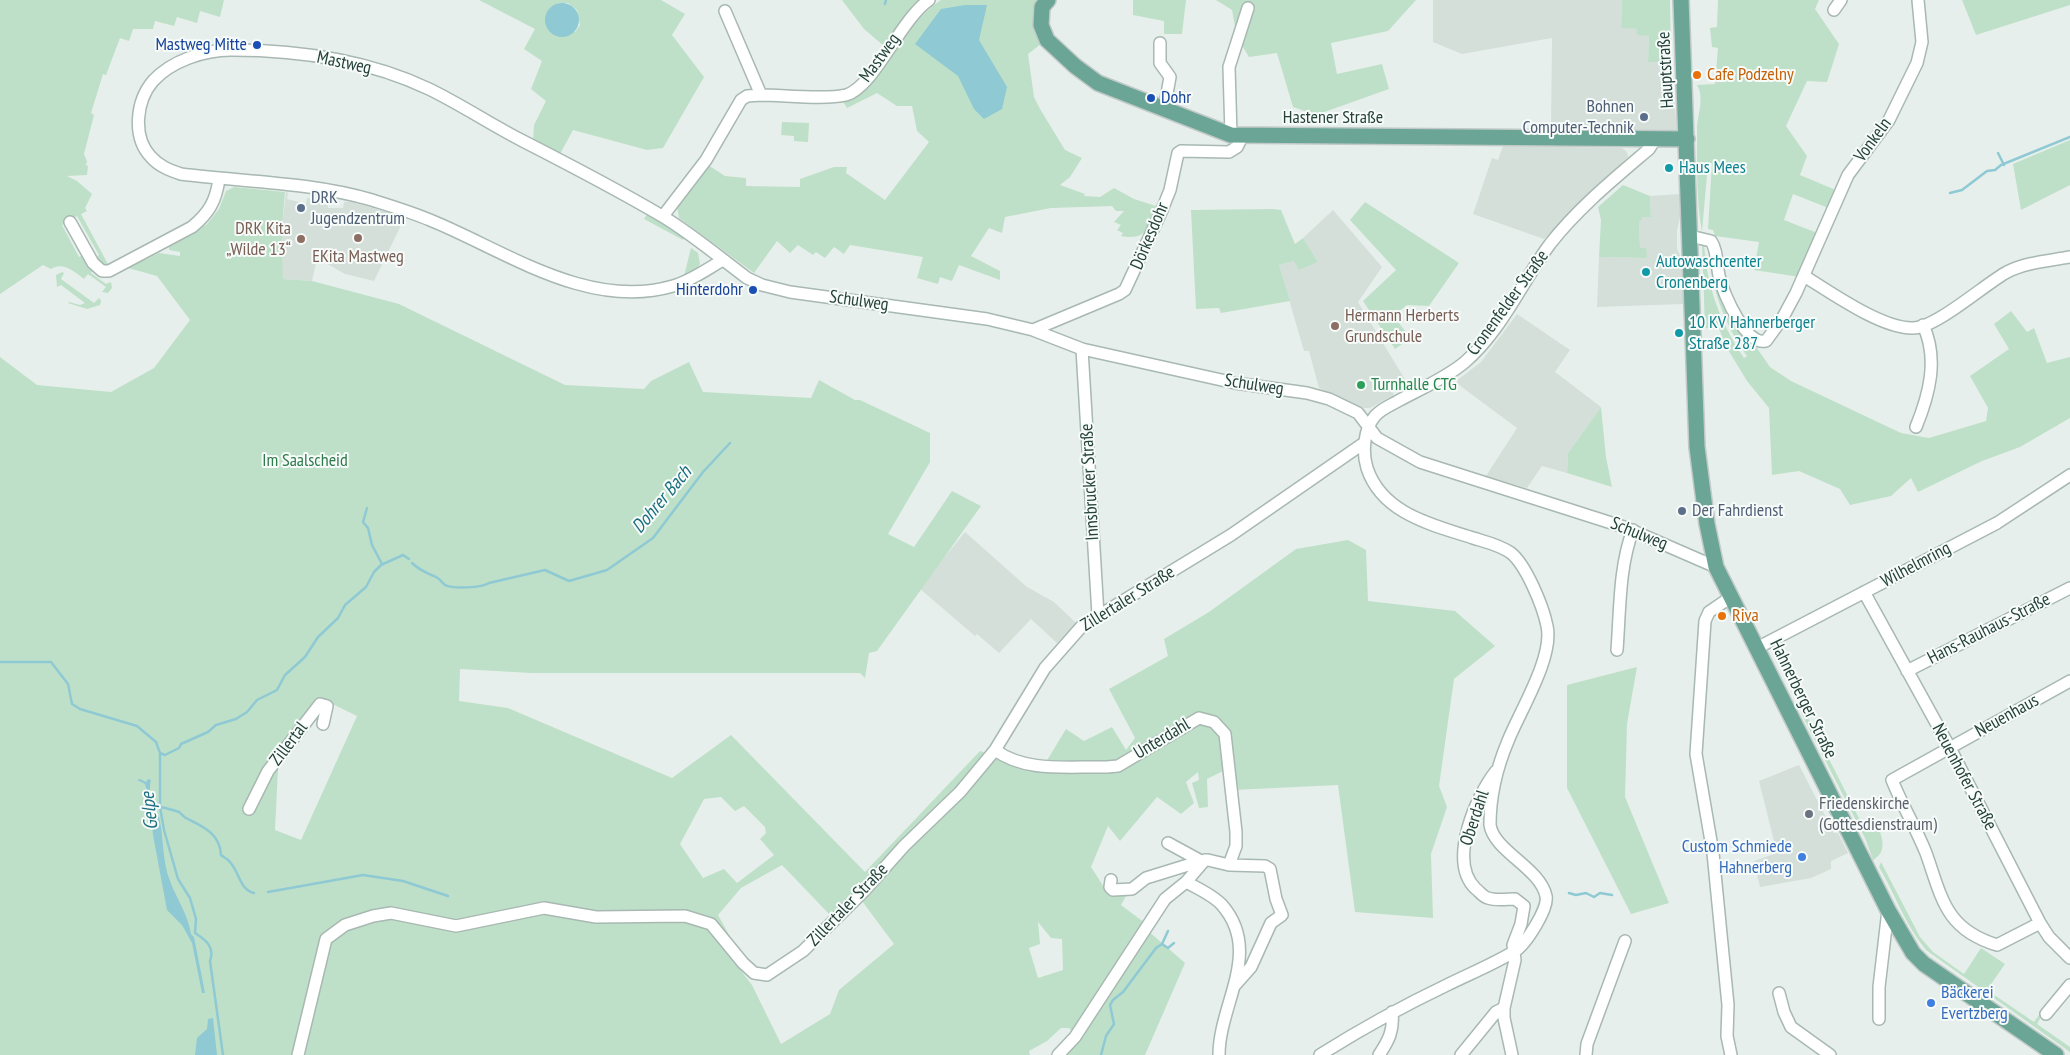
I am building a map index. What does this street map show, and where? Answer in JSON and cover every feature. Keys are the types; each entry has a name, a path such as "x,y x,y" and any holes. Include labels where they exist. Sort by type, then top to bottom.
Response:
{"main road":[{"name":"Hastener Straße","path":"1048,0 1042,7 1041,25 1047,40 1098,82 1164,110 1236,136 1687,139"},
{"name":"Hauptstraße","path":"1681,0 1687,139"},
{"name":"Hahnerberger Straße","path":"1687,139 1698,455 1707,524 1716,567 1888,910 1913,953 1924,964 2056,1055"}],"street":[{"name":"Mastweg","path":"663,216 706,160 741,100 747,96 761,95 839,96 856,89 863,84 908,20 929,0"},
{"path":"1834,10 1841,0"},
{"name":"Vonkeln","path":"1690,236 1706,238 1714,246 1720,280 1748,334 1760,342 1766,341 1775,330 1804,276 1848,175 1889,120 1920,57 1922,32 1918,0"},
{"path":"1236,136 1229,68 1248,8"},
{"path":"726,10 761,95"},
{"path":"1160,44 1160,63 1170,77 1164,110"},
{"name":"Mastweg","path":"723,260 691,278 661,289 630,291 588,288 540,271 429,219 372,200 318,189 181,174 165,169 148,153 139,127 144,95 153,81 163,72 196,56 229,50 294,54 360,65 427,88 663,216 723,260 762,285"},
{"name":"Dörkesdohr","path":"1033,330 1125,290 1170,190 1178,153 1181,151 1229,152 1237,147 1236,136"},
{"name":"Cronenfelder Straße","path":"1497,770 1507,742 1545,658 1549,639 1546,621 1528,577 1516,558 1495,544 1428,523 1395,506 1384,496 1370,474 1364,457 1364,443 1374,417 1379,412 1448,374 1472,356 1520,292 1558,235 1590,202 1649,149 1656,138"},
{"path":"70,222 93,263 102,271 109,271 192,227 202,219 216,198 219,179"},
{"path":"1804,276 1859,309 1889,323 1910,328 1923,325 1964,302 2006,273 2029,264 2070,258"},
{"name":"Schulweg","path":"762,285 790,292 987,319 1033,330 1082,349 1235,383 1307,393 1329,400 1358,413 1377,438 1420,462 1633,530 1716,567"},
{"path":"1916,427 1931,380 1930,346 1923,325"},
{"name":"Innsbrucker Straße","path":"1082,349 1098,616"},
{"name":"Zillertaler Straße","path":"298,1055 326,939 345,925 372,916 391,913 456,926 544,908 596,917 685,916 711,924 742,963 754,973 767,975 803,951 863,892 904,846 960,792 995,750 1045,668 1082,626 1230,535 1364,443"},
{"name":"Wilhelmring","path":"1757,648 1997,523 2070,475"},
{"path":"1617,650 1625,562 1633,530"},
{"name":"Hans-Rauhaus-Straße","path":"1907,671 2070,588"},
{"name":"Neuenhofer Straße","path":"1864,592 1950,748 2040,923 2049,937 2070,958"},
{"path":"1731,597 1709,612 1705,620 1696,746 1714,853 1728,1005 1727,1036 1731,1055"},
{"name":"Neuenhaus","path":"2040,923 1997,945 1978,939 1962,928 1946,907 1936,888 1926,853 1892,780 2070,681"},
{"name":"Zillertal","path":"249,809 268,771 320,704 327,706 323,724"},
{"name":"Unterdahl","path":"995,750 1014,762 1028,765 1118,766 1199,718 1214,722 1225,735 1236,832 1236,846 1229,865"},
{"name":"Oberdahl","path":"1497,770 1486,785 1474,809 1463,848 1471,884 1489,899 1515,899 1524,906 1521,924 1513,945 1515,951"},
{"name":"Oberdahl","path":"1320,1055 1392,1012 1515,951 1540,917 1546,897 1542,888 1527,868 1491,830 1490,816 1497,770"},
{"path":"1168,843 1203,860 1229,865 1268,867 1282,915 1271,923 1250,967 1235,985"},
{"path":"1111,880 1110,887 1113,890 1130,890 1146,878 1203,860"},
{"path":"1058,1055 1074,1037 1165,899 1186,882 1203,860"},
{"path":"1186,882 1221,903 1238,939 1240,960 1223,1025 1220,1055"},
{"path":"1879,1019 1879,987 1888,910"},
{"path":"1586,1055 1587,1044 1625,941"},
{"path":"1512,1055 1504,1018 1504,1008 1516,960 1515,951"},
{"path":"2046,1014 2070,985"},
{"path":"1779,992 1784,1012 1791,1027 1830,1055"},
{"path":"1461,1055 1496,1012 1504,1008"},
{"path":"1379,1055 1391,1037 1393,1025 1392,1012"}],"shaded area":[{"path":"1433,0 1622,0 1621,27 1637,29 1649,36 1648,62 1671,62 1677,130 1551,130 1552,38 1462,54 1433,42"},
{"path":"1503,146 1622,148 1627,152 1628,157 1544,239 1473,214 1492,158 1498,160"},
{"name":"EKita Mastweg","path":"286,192 288,193 287,199 306,204 307,198 328,202 328,208 343,208 344,202 352,202 405,217 374,281 345,274 317,258 312,281 283,279 282,228"},
{"path":"1679,194 1680,216 1677,231 1677,249 1682,259 1684,304 1597,307 1599,257 1647,258 1640,248 1639,221 1642,217 1651,216 1650,196"},
{"name":"Hermann Herberts Grundschule","path":"1333,210 1382,267 1358,302 1409,386 1407,388 1403,382 1391,389 1394,395 1370,408 1363,408 1319,388 1309,351 1304,351 1279,265 1294,261 1318,262 1303,238"},
{"path":"1517,314 1570,350 1555,372 1601,407 1568,453 1567,473 1542,466 1527,488 1486,476 1517,428 1455,382 1481,362"},
{"path":"965,532 1027,587 1054,602 1076,623 1057,643 1031,619 999,653 977,634 975,636 919,588"},
{"path":"1799,765 1834,833 1838,833 1848,853 1831,861 1831,869 1811,878 1760,887 1754,861 1777,853 1759,781"}],"green space":[{"path":"0,0 224,0 220,17 200,11 197,23 177,17 174,26 155,21 153,29 133,29 129,41 120,38 106,75 103,74 91,113 94,115 84,154 87,161 86,165 88,166 87,175 67,176 77,181 92,194 85,208 87,211 81,214 109,266 105,266 94,259 99,255 77,216 62,225 79,257 84,255 93,269 91,273 106,284 111,282 112,288 108,293 102,292 106,287 88,274 84,279 64,267 60,266 51,269 43,265 0,294"},
{"path":"479,0 661,0 685,14 672,35 704,77 663,148 647,150 573,130 560,154 533,141 534,125 546,101 531,89 542,61 524,49 535,29","holes":["559,3 568,3 577,10 580,25 575,32 546,22 547,15 553,6"]},
{"path":"842,0 921,0 906,14 884,46 864,29"},
{"path":"941,0 1037,0 1034,22 1036,34 1041,44 1028,54 1034,97 1065,150 1082,158 1070,177 1060,185 1085,194 1084,196 1100,197 1114,188 1134,199 1159,207 1146,231 1136,236 1121,236 1123,233 1117,230 1121,225 1114,222 1124,211 1116,211 1112,206 1051,208 1005,217 1002,233 989,228 971,256 1000,271 1000,280 959,265 952,281 940,277 938,284 917,278 923,257 850,245 844,254 834,247 825,258 816,252 813,255 798,245 790,253 777,241 754,273 679,218 677,207 680,201 708,165 725,176 746,178 746,186 800,187 800,179 834,167 847,167 846,173 885,200 929,142 917,131 912,106 897,106 877,93 847,108 842,100 877,74 914,24 926,11"},
{"path":"1133,0 1186,0 1182,34 1164,34 1164,21 1133,15"},
{"path":"1216,0 1416,0 1388,31 1331,43 1337,74 1382,64 1389,89 1316,115 1293,107 1277,53 1249,57 1237,37 1232,10"},
{"path":"1622,0 1670,0 1671,62 1648,62 1649,36 1637,35 1637,29 1621,28"},
{"path":"1718,0 1819,0 1815,9 1839,44 1827,82 1807,81 1786,126 1807,156 1800,175 1838,191 1831,209 1793,194 1784,220 1820,234 1800,277 1754,270 1759,242 1715,236 1713,230 1708,229 1712,163 1708,163 1702,232 1697,168 1697,125 1700,96 1697,85 1715,84 1718,48 1712,47 1710,28 1717,27"},
{"path":"1962,0 2070,0 2070,5 1976,35"},
{"path":"782,122 809,123 808,142 794,141 794,136 781,135"},
{"path":"2070,140 2070,185 2021,210 2013,164"},
{"path":"1623,185 1650,196 1651,217 1642,217 1642,220 1639,221 1640,248 1646,248 1647,258 1599,257 1601,220 1598,207"},
{"name":"Im Saalscheid","path":"234,187 285,192 282,228 283,279 312,281 399,304 565,385 644,389 651,381 689,362 703,392 811,398 819,380 855,400 860,400 930,433 930,462 888,534 914,547 952,491 981,506 877,651 869,653 865,678 860,673 531,673 460,669 459,701 508,708 672,778 731,735 865,872 980,751 1037,770 1046,762 1066,729 1084,741 1112,727 1126,750 1135,738 1109,689 1168,656 1164,639 1209,612 1296,549 1348,540 1366,550 1368,601 1455,611 1495,646 1454,679 1439,786 1447,807 1431,854 1433,918 1355,912 1338,785 1233,790 1225,770 1207,779 1208,807 1199,808 1192,783 1199,780 1198,772 1186,782 1194,803 1181,814 1157,797 1120,841 1108,826 1091,867 1109,895 1123,892 1126,896 1121,905 1145,923 1147,930 1185,963 1145,1055 1058,1055 1076,1036 1069,1028 1061,1028 1047,1041 1029,1051 1030,1055 0,1055 0,357 37,385 111,392 154,368 190,320 157,276 128,268 159,253 180,256 180,252 169,250 169,247 207,224 219,209 226,191","holes":["320,698 357,716 301,840 275,830 279,749","721,797 735,811 744,806 765,827 766,833 760,839 774,855 737,883 724,869 703,878 680,844 704,799","782,865 831,916 856,893 894,944 839,990 830,1014 781,1044 752,985 728,954 733,942 718,915 741,888","1038,922 1051,938 1062,939 1063,970 1038,978 1029,948 1040,944"]},
{"path":"1365,202 1459,263 1429,306 1407,305 1393,316 1411,338 1395,349 1363,301 1396,270 1350,220"},
{"path":"1191,210 1281,210 1295,244 1303,238 1318,262 1299,270 1294,261 1279,265 1290,301 1221,313 1219,308 1196,309"},
{"path":"648,213 685,235 683,240 644,219"},
{"path":"1702,241 1704,242 1711,288 1721,317 1735,344 1744,358 1747,356 1731,331 1719,303 1712,274 1709,244 1717,276 1752,341 1770,367 1791,381 1901,433 1929,438 1986,421 1988,408 1970,376 2009,349 1994,324 2011,311 2027,332 2034,328 2047,363 2070,357 2070,418 2020,447 1982,461 1918,492 1911,478 1891,496 1850,505 1840,489 1799,471 1772,475 1769,408 1747,381 1727,348 1719,329 1705,328"},
{"path":"691,248 698,253 700,264 697,269 684,276"},
{"path":"64,273 61,279 94,303 99,298 101,301 100,305 87,309 68,303 80,305 85,303 61,285 57,287 56,275"},
{"path":"1601,407 1606,457 1612,487 1567,473 1568,453"},
{"path":"1637,667 1627,724 1625,797 1669,903 1631,914 1567,788 1567,685"},
{"path":"1802,706 1864,828 1877,822 1882,838 1882,848 1878,856 1873,860 1865,838 1801,713"},
{"path":"1881,862 1920,937 1933,952 1964,974 1981,948 2005,964 1987,990 2034,1022 2052,997 2037,1024 2070,1047 2070,1052 1926,950 1906,920 1879,867"}],"water":[{"path":"562,3 574,8 579,20 574,32 562,37 550,32 545,20 550,8"},
{"path":"965,5 987,5 979,40 1007,87 1002,109 984,119 974,109 958,76 915,44 941,9"},
{"path":"140,779 146,782 148,779 151,780 150,790 159,817 167,873 182,907 191,934 194,937 205,993 202,993 192,943 182,925 167,910 153,835 149,798 145,784 137,780"},
{"path":"213,1018 217,1055 195,1055 197,1038 207,1029 208,1019"}],"waterway":[{"path":"885,4 886,0"},
{"path":"1950,193 1962,190 1987,171 1995,170 2001,165 2070,137"},
{"path":"1998,153 2004,165"},
{"name":"Dohrer Bach","path":"412,563 445,585 461,587 485,585 545,570 569,581 607,570 653,538 703,472 730,443"},
{"path":"367,508 363,522 368,528 372,545 382,564"},
{"name":"Dohrer Bach","path":"160,753 165,755 179,748 181,744 208,732 216,725 236,719 247,712 257,700 277,690 285,675 305,657 318,637 338,618 345,605 366,587 374,572 381,565 403,555 409,559"},
{"name":"Gelpe","path":"0,662 51,662 68,684 72,704 80,709 137,726 156,742 160,753 160,807 164,830 178,879 190,898 196,919 195,933 206,941 210,948 210,961 223,1055"},
{"path":"160,807 179,812 185,818 210,832 218,842 221,855 232,864 245,888 254,893"},
{"path":"268,892 363,875 403,881 448,896"},
{"path":"1569,893 1576,895 1586,893 1594,897 1600,893 1612,895"},
{"path":"1101,1055 1106,1036 1114,1024 1110,1005 1123,992 1156,948 1162,944 1168,931"},
{"path":"1162,944 1168,948 1174,943"}],"place":[{"name":"Mastweg Mitte","path":"257,45"},
{"name":"Cafe Podzelny","path":"1697,75"},
{"name":"Dohr","path":"1151,98"},
{"name":"Bohnen Computer-Technik","path":"1644,117"},
{"name":"Haus Mees","path":"1669,168"},
{"name":"DRK Jugendzentrum","path":"301,208"},
{"name":"EKita Mastweg","path":"358,238"},
{"name":"DRK Kita „Wilde 13“","path":"301,239"},
{"name":"Autowaschcenter Cronenberg","path":"1646,272"},
{"name":"Hinterdohr","path":"753,290"},
{"name":"Hermann Herberts Grundschule","path":"1335,326"},
{"name":"10 KV Hahnerberger Straße 287","path":"1679,333"},
{"name":"Turnhalle CTG","path":"1361,385"},
{"name":"Der Fahrdienst","path":"1682,511"},
{"name":"Riva","path":"1722,616"},
{"name":"Friedenskirche (Gottesdienstraum)","path":"1809,814"},
{"name":"Custom Schmiede Hahnerberg","path":"1802,857"},
{"name":"Bäckerei Evertzberg","path":"1931,1003"}]}
